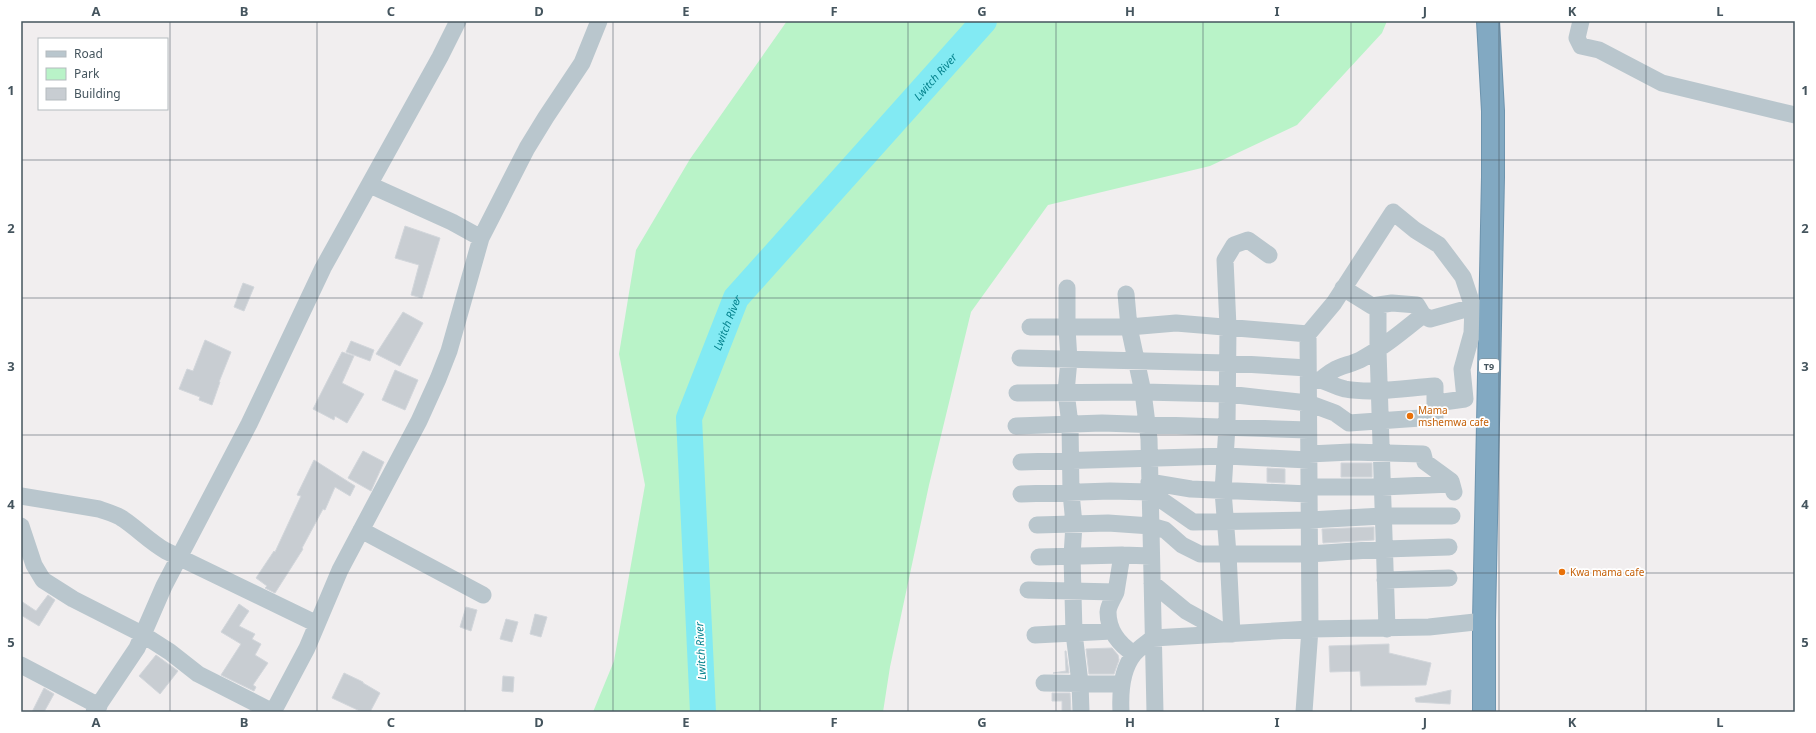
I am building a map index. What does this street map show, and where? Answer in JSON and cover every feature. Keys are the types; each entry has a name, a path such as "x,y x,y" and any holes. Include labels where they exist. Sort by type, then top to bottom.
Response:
{"highway":[{"name":"T9","path":"1484,712 1484,621 1488,476 1481,309 1494,177 1493,111 1488,21"}],"street":[{"path":"21,665 97,709 137,648 142,634 179,558 249,424 323,268 440,57 458,21"},
{"path":"21,526 34,565 43,580 73,599 142,634 170,652 198,674 273,712 307,648 340,570 419,421 438,379 449,351 481,238 523,155 582,63 599,21"},
{"path":"1581,21 1577,38 1581,46 1598,50 1662,83 1795,115"},
{"path":"370,185 452,222 481,238"},
{"path":"1304,712 1310,629 1308,403 1313,376 1308,334 1334,303 1393,212 1415,230 1439,246 1463,277 1481,309 1472,333 1462,369 1465,399 1436,403"},
{"path":"1230,634 1228,554 1223,490 1228,426 1228,327 1225,260 1234,245 1248,240 1268,255"},
{"path":"1067,288 1069,360 1066,392 1070,424 1071,493 1074,524 1072,556 1074,633 1080,683 1081,712"},
{"path":"1343,288 1372,306 1392,303 1417,305 1423,315 1430,319 1481,309"},
{"path":"1126,294 1129,327 1143,392 1148,425 1155,712"},
{"path":"1378,305 1379,390 1387,629"},
{"path":"1313,376 1345,367 1360,360 1378,350 1423,315"},
{"path":"1030,327 1129,327 1176,323 1308,334"},
{"path":"1017,393 1143,392 1227,394 1308,403 1334,413 1349,423 1381,422 1435,417 1436,403 1434,386 1379,390 1344,388 1313,376 1227,363 1020,358"},
{"path":"1016,426 1070,424 1228,426 1308,430"},
{"path":"1021,462 1226,456 1309,457 1382,452 1423,454 1425,462 1451,480 1453,488 1191,490 1150,487 1110,491 1021,494"},
{"path":"1150,487 1193,522 1309,520 1383,516 1452,516"},
{"path":"21,496 99,509 111,513 122,518 156,546 317,624"},
{"path":"1037,525 1074,524 1151,526 1165,530 1182,545 1200,554 1310,554 1385,549 1449,547"},
{"path":"361,530 483,595"},
{"path":"1039,557 1122,555 1151,556"},
{"path":"1122,555 1116,592 1108,611 1112,631 1123,646 1134,654"},
{"path":"1385,580 1449,578"},
{"path":"1152,583 1186,611 1230,634"},
{"path":"1028,590 1116,592"},
{"path":"1121,712 1120,698 1124,670 1134,654 1153,638 1310,629 1429,628 1484,621"},
{"path":"1035,635 1112,631"},
{"path":"1044,683 1122,684"}],"green space":[{"path":"787,21 1387,21 1382,33 1297,125 1210,166 1048,205 971,312 929,485 890,667 883,712 593,712 614,661 645,485 619,354 636,250 690,159"}],"building":[{"path":"405,226 440,238 422,298 411,295 419,265 395,258"},
{"path":"243,283 254,287 244,311 234,307"},
{"path":"403,312 423,323 400,366 376,354"},
{"path":"205,340 231,352 212,405 199,400 200,397 179,389 187,369 193,371"},
{"path":"351,341 374,350 370,361 346,352"},
{"path":"342,352 354,356 342,383 364,394 347,423 335,416 334,420 313,409"},
{"path":"395,370 418,380 405,410 382,400"},
{"path":"363,451 384,462 371,491 348,478"},
{"path":"314,460 355,486 350,496 335,487 325,510 323,509 302,548 303,549 275,593 265,588 267,586 256,578 274,551 275,552 301,496 297,495"},
{"path":"1341,463 1372,463 1372,477 1341,477"},
{"path":"1267,468 1285,469 1285,483 1267,482"},
{"path":"1374,527 1374,540 1323,543 1322,529"},
{"path":"48,595 55,600 39,626 21,615 21,601 36,611"},
{"path":"239,604 249,611 239,626 255,634 252,639 261,644 255,655 268,663 253,685 256,687 254,691 221,675 241,644 221,632"},
{"path":"466,607 477,610 471,631 460,627"},
{"path":"535,614 547,617 541,637 530,634"},
{"path":"506,619 518,622 512,642 500,639"},
{"path":"1389,644 1389,653 1431,663 1426,685 1361,686 1360,671 1330,672 1329,646"},
{"path":"1112,648 1118,655 1119,660 1114,674 1089,674 1086,649"},
{"path":"1065,651 1069,673 1053,673 1066,671"},
{"path":"156,655 178,671 160,694 139,676"},
{"path":"344,673 363,682 380,693 370,712 362,712 332,698"},
{"path":"503,676 514,677 513,692 502,691"},
{"path":"44,688 54,694 44,712 32,712"},
{"path":"1451,690 1450,704 1416,702 1415,698"},
{"path":"1052,693 1070,693 1071,712 1062,712 1062,701 1052,701"}],"waterway":[{"name":"Lwitch River","path":"703,712 689,418 736,298 984,21"}],"place":[{"name":"Mama mshemwa cafe","path":"1410,416"},
{"name":"Kwa mama cafe","path":"1562,572"}]}
